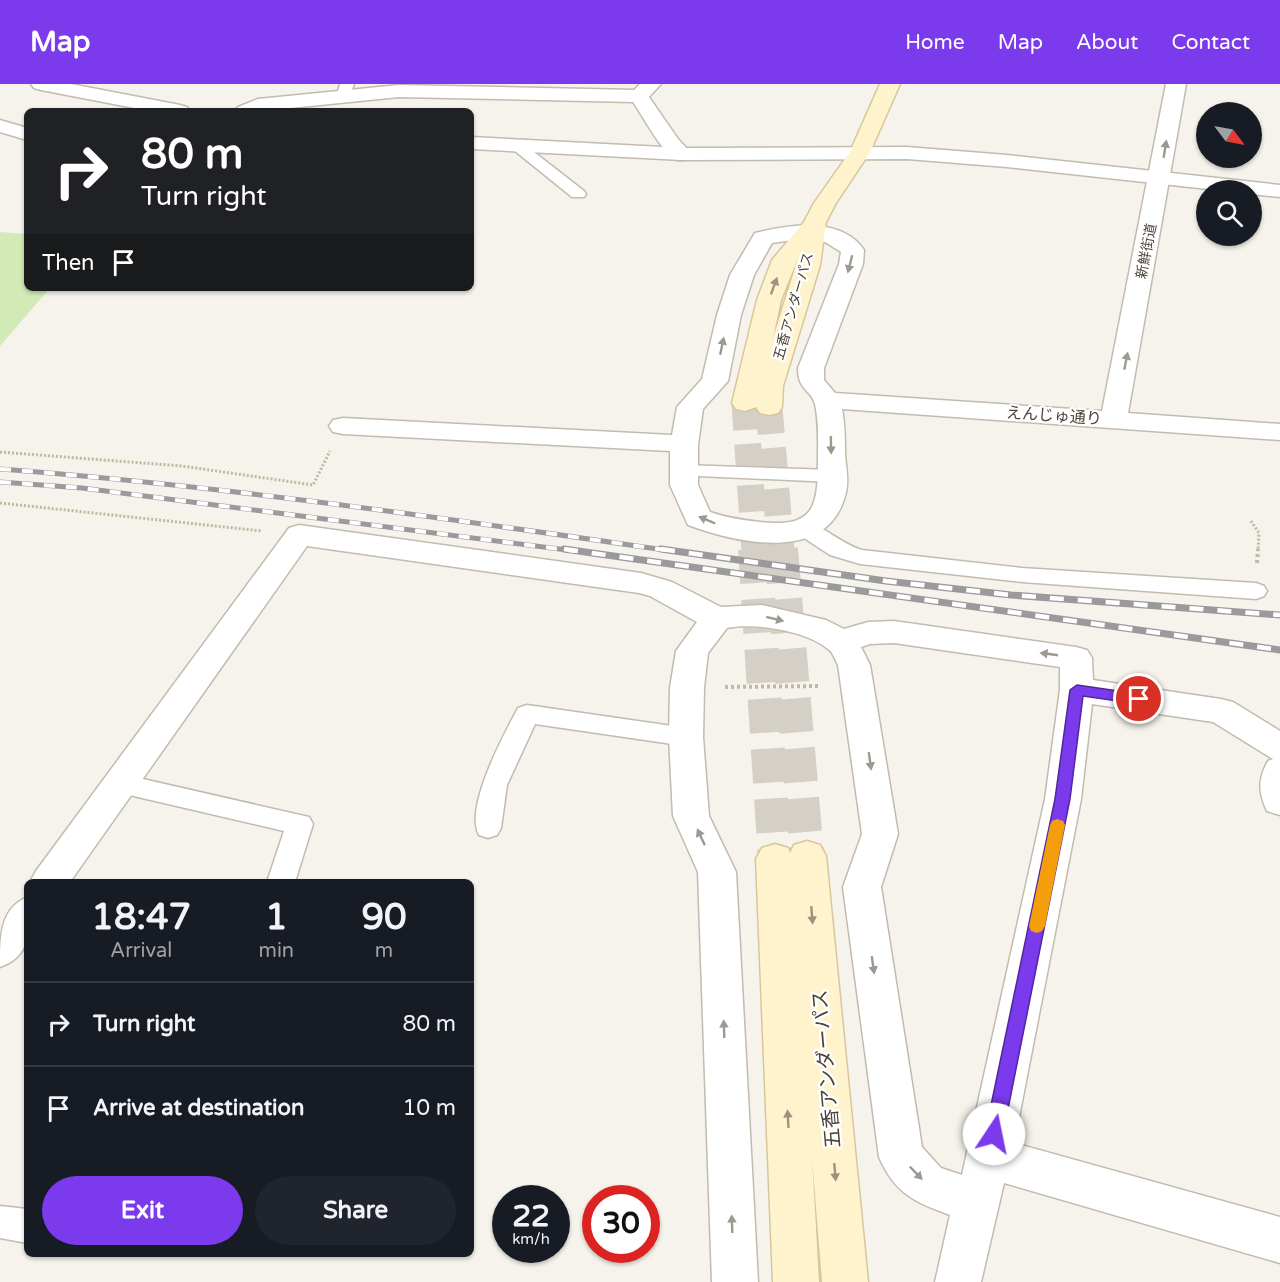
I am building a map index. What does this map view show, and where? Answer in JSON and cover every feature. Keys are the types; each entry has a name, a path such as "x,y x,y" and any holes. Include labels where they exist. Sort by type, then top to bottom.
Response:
{"main road":[{"path":"811,229 860,152 890,84"},
{"name":"五香アンダーパス","path":"745,404 769,300 784,260 811,229"},
{"name":"五香アンダーパス","path":"769,407 770,386 808,265 811,229"},
{"name":"五香アンダーパス","path":"796,1282 791,858 844,1282"}],"street":[{"path":"42,84 165,108"},
{"name":"新鮮街道","path":"1114,419 1176,84"},
{"path":"252,108 346,89 399,91 645,90 671,143 682,154"},
{"path":"0,126 24,133"},
{"path":"474,143 519,148 682,154 860,152 1006,161 1280,191"},
{"path":"811,229 832,236 852,250 851,264 811,368 811,381 827,400 831,421 832,492 820,517 806,529 784,534 722,526 698,518 684,485 684,444 690,407 715,381 729,315 742,275 763,238 811,229"},
{"name":"えんじゅ通り","path":"827,400 1280,432"},
{"path":"343,426 684,444"},
{"path":"51,879 299,535 641,583 661,589 717,620"},
{"path":"735,1282 717,872 691,816 686,738 687,688 692,651 717,620 732,616 762,616 815,628 842,642 855,664 880,834 862,887 901,1157 927,1185 976,1202"},
{"path":"842,642 868,633 894,632 1076,658 1077,690 1063,799 989,1157 958,1282"},
{"path":"1077,690 1221,711 1280,748"},
{"path":"1280,770 1277,776 1280,801"},
{"path":"0,950 24,917"},
{"path":"989,1157 1280,1240"}],"lane":[{"path":"519,148 578,194"},
{"path":"683,471 832,476"},
{"path":"806,529 838,550 860,557 1022,575 1256,591"},
{"path":"488,828 494,784 527,714 686,738"},
{"path":"120,784 300,824 281,879"},
{"path":"0,1222 24,1226"}],"path":[{"path":"0,452 182,466 313,485 343,426"},
{"path":"0,503 299,535"},
{"path":"1251,521 1259,533 1256,591"},
{"path":"714,687 821,686"}],"green space":[{"path":"0,232 24,234 24,291 47,291 0,346"}],"tunnel":[{"path":"745,403 755,551"},
{"path":"769,407 781,551"},
{"path":"755,549 775,859"},
{"path":"781,549 807,856"}],"railway":[{"path":"0,469 253,494 421,515 672,551"},
{"path":"0,482 82,488 575,551"},
{"path":"564,549 1280,650"},
{"path":"661,549 886,581 1011,595 1280,615"}],"slow traffic":[{"path":"1037,926 1057,825"}],"route":[{"path":"994,1134 1063,799 1077,690 1139,699"}]}
